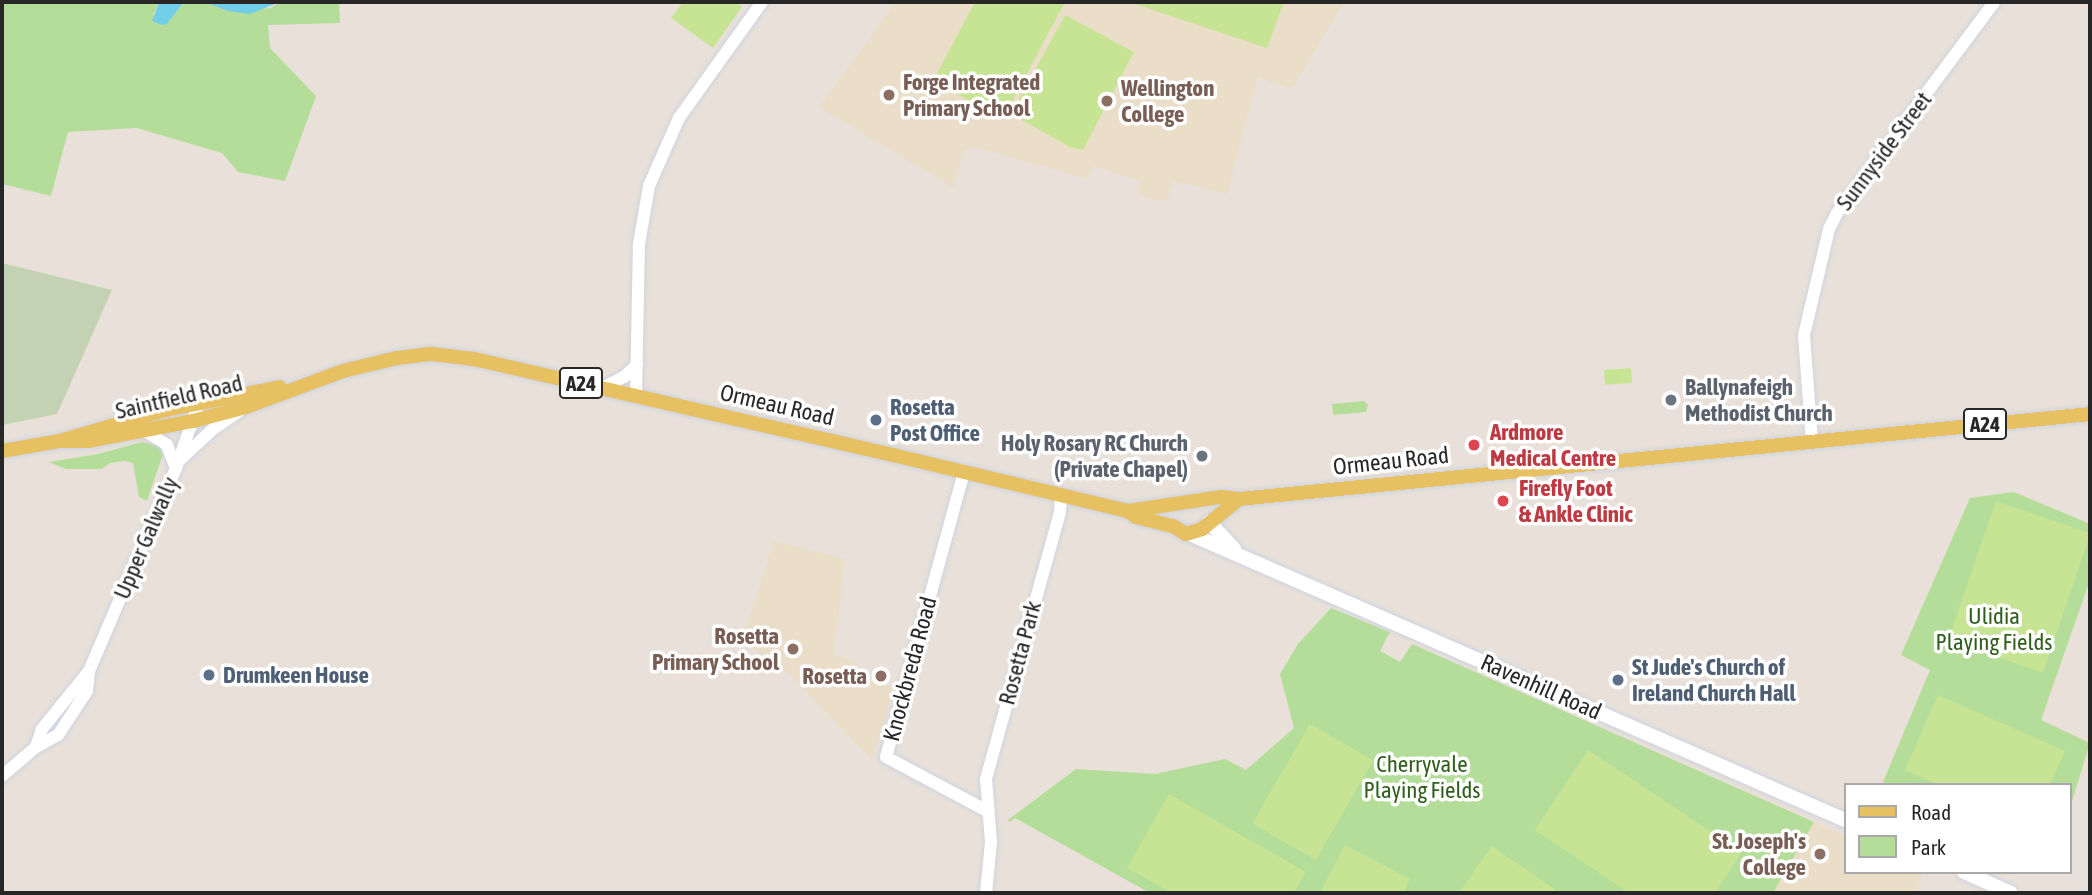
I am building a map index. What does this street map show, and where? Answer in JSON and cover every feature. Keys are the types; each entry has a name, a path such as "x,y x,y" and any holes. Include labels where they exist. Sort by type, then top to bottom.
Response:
{"main road":[{"name":"Ormeau Road","path":"415,355 474,359 1128,511 1222,497 1239,499 2090,414"},
{"name":"Saintfield Road","path":"2,451 60,441 199,402 304,383 415,355"},
{"name":"Saintfield Road","path":"60,441 88,441 193,421 246,407 304,383"},
{"path":"199,402 215,407 274,396"},
{"path":"113,425 179,416 193,421"},
{"path":"1190,534 1239,499"},
{"path":"1196,501 1207,514 1209,522"},
{"path":"1173,526 1176,505"},
{"name":"Ormeau Road","path":"1128,511 1136,517 1173,526 1182,534 1190,534"},
{"name":"Ravenhill Road","path":"1209,522 1237,552"},
{"name":"Ravenhill Road","path":"1190,534 1237,552 1843,819"},
{"path":"1968,874 2011,893"}],"street":[{"path":"636,396 639,244 649,186 666,142 686,107 762,2"},
{"name":"Sunnyside Street","path":"1812,442 1804,335 1829,229 1837,213 1994,2"},
{"path":"602,388 624,377 637,365"},
{"name":"Upper Galwally","path":"2,776 36,747 58,735 87,691 89,671 177,465 199,402"},
{"path":"145,430 167,445 177,465 213,429 246,407"},
{"name":"Knockbreda Road","path":"964,472 886,757 987,811"},
{"name":"Rosetta Park","path":"987,811 986,779 1060,512 1061,495"},
{"path":"986,893 991,842 987,811"}],"shaded area":[{"name":"Wellington College","path":"896,2 1344,2 1294,86 1287,88 1258,77 1227,194 1174,181 1167,200 1160,201 1137,195 1140,181 1094,166 1088,179 977,148 963,150 954,188 819,107"},
{"name":"Rosetta Primary School","path":"774,541 845,559 834,654 857,662 853,676 894,688 872,760 780,665 741,643"},
{"name":"St. Joseph's College","path":"1814,822 1843,835 1843,874 1922,874 1915,893 1773,893"}],"green space":[{"path":"2,2 159,2 153,15 167,24 184,2 204,2 228,11 271,8 280,2 339,2 340,23 268,25 270,48 316,96 285,181 238,172 222,153 137,128 68,132 51,196 2,184"},
{"path":"683,2 735,2 742,7 713,48 671,18"},
{"path":"975,2 1065,2 1003,119 933,81"},
{"path":"1129,2 1284,2 1267,48"},
{"path":"1065,15 1134,52 1083,150 1070,147 1011,114"},
{"path":"2,263 112,290 57,414 2,425"},
{"path":"1631,368 1632,383 1605,385 1604,370"},
{"path":"1364,401 1368,405 1366,412 1333,415 1332,404"},
{"path":"142,442 159,446 163,454 147,501 139,497 133,463 110,463 102,469 66,469 49,462 98,454"},
{"name":"Ulidia Playing Fields","path":"2014,492 2090,524 2090,580 2041,720 2090,743 2071,805 2071,783 1883,782 1930,670 1901,655 1970,498"},
{"path":"1996,501 2090,533 2043,673 1948,640"},
{"name":"Cherryvale Playing Fields","path":"1331,608 1390,632 1380,651 1400,662 1412,644 1814,822 1773,893 1150,893 1015,818 1010,822 1008,820 1076,769 1155,774 1225,759 1246,770 1294,728 1280,674 1298,644"},
{"path":"1938,695 2065,751 2051,783 1933,783 1905,770"},
{"path":"1310,724 1373,760 1316,860 1252,824"},
{"path":"1588,750 1742,852 1715,893 1629,893 1535,830"},
{"path":"1169,794 1306,872 1294,893 1172,893 1127,868"},
{"path":"1345,845 1410,879 1403,893 1320,893"},
{"path":"1492,846 1560,893 1459,893"}],"water":[{"path":"159,2 184,2 167,24 162,25 152,21"},
{"path":"204,2 280,2 250,14 228,11"}],"place":[{"name":"Forge Integrated Primary School","path":"889,95"},
{"name":"Wellington College","path":"1107,101"},
{"name":"Ballynafeigh Methodist Church","path":"1671,400"},
{"name":"Rosetta Post Office","path":"876,420"},
{"name":"Ardmore Medical Centre","path":"1474,445"},
{"name":"Holy Rosary RC Church (Private Chapel)","path":"1202,456"},
{"name":"Firefly Foot & Ankle Clinic","path":"1503,501"},
{"name":"Rosetta Primary School","path":"793,649"},
{"name":"Drumkeen House","path":"209,675"},
{"name":"Rosetta","path":"881,676"},
{"name":"St Jude's Church of Ireland Church Hall","path":"1618,680"},
{"name":"St. Joseph's College","path":"1820,854"}]}
